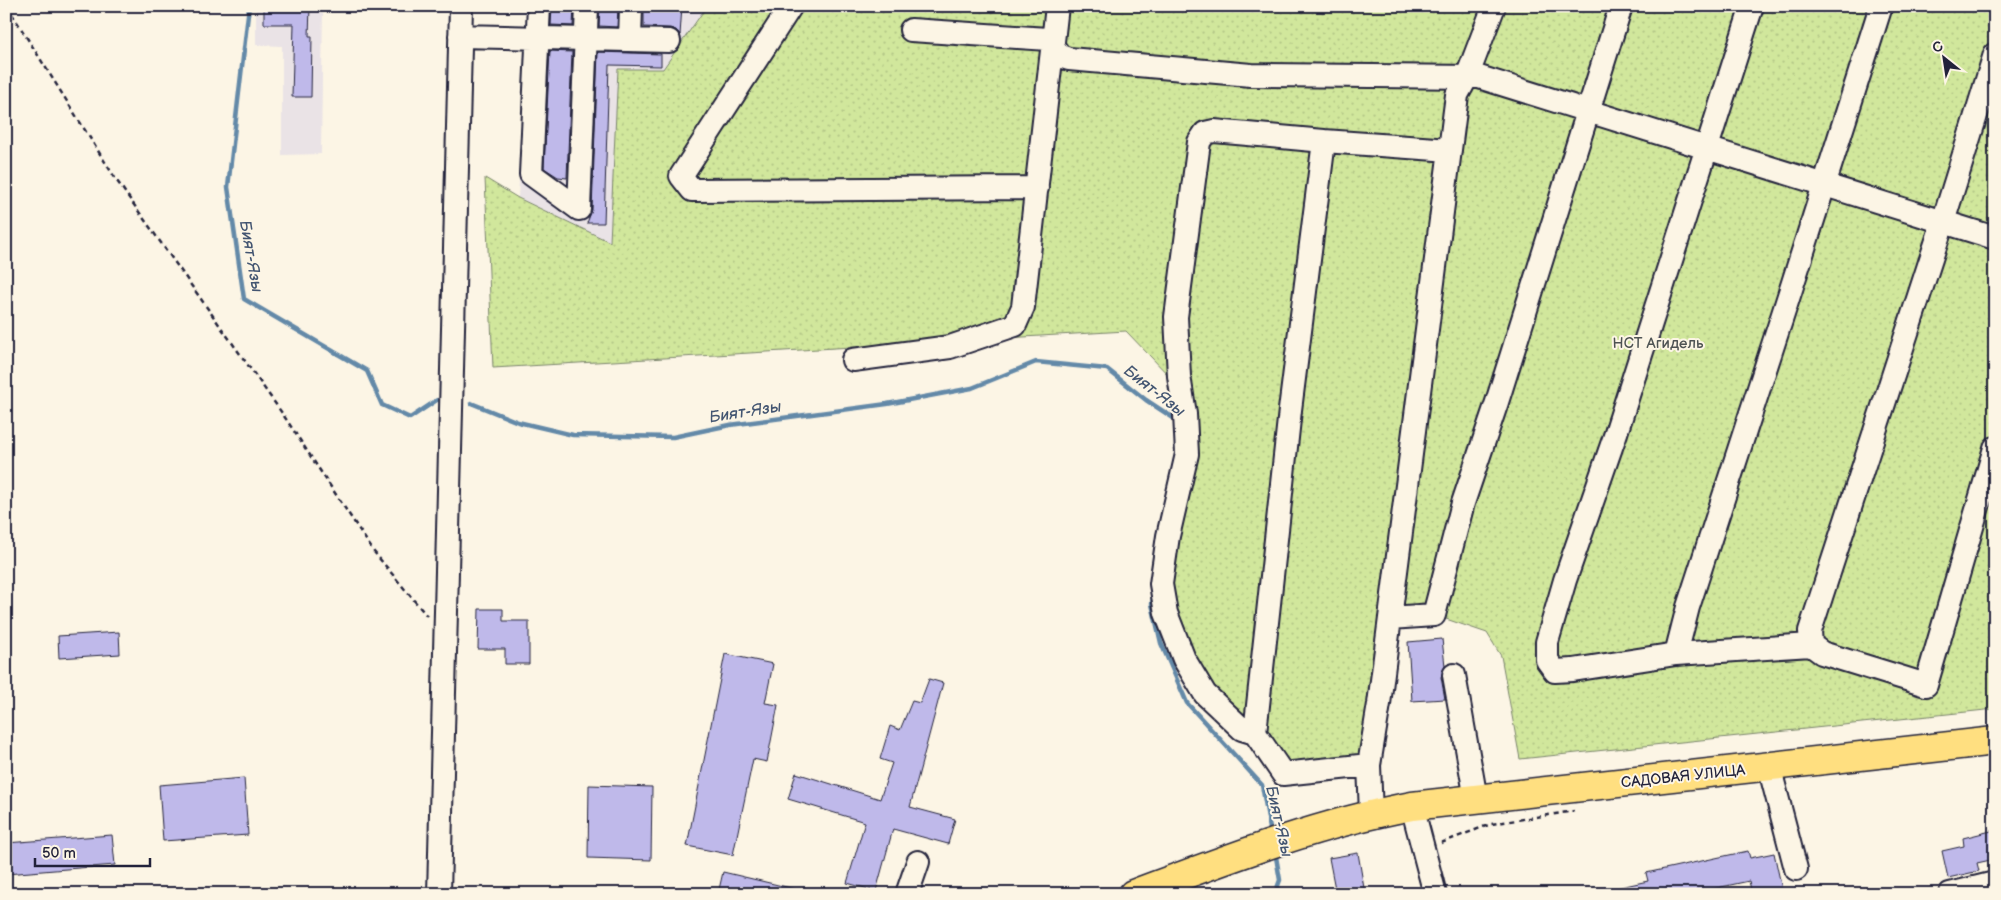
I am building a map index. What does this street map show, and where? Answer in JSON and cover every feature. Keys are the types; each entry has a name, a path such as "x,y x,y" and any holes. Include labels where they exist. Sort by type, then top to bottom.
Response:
{"main road":[{"name":"САДОВАЯ УЛИЦА","path":"1133,894 1293,836 1371,814 1412,806 1995,741"}],"street":[{"path":"439,894 460,6"},
{"path":"539,6 532,174 579,209 586,6"},
{"path":"630,40 631,6"},
{"path":"791,6 681,176 692,190 1037,188"},
{"path":"853,360 950,347 1015,325 1023,308 1057,6"},
{"path":"1371,814 1369,766 1390,618 1457,95 1467,77 1494,6"},
{"path":"1390,618 1434,616 1463,503 1497,402 1621,6"},
{"path":"1752,6 1708,149 1666,272 1616,432 1565,580 1547,642 1547,660 1555,671 1573,670 1676,654 1811,645 1822,653 1926,685 1995,448"},
{"path":"1676,654 1688,608 1881,6"},
{"path":"911,30 1048,39 1060,56 1069,59 1251,75 1479,77 1995,238"},
{"path":"460,36 669,41"},
{"path":"1811,645 1810,631 1943,222 1995,54"},
{"path":"1369,766 1283,774 1255,733 1242,728 1205,694 1184,659 1166,613 1161,584 1168,536 1187,454 1185,414 1179,376 1176,317 1199,142 1205,133 1214,131 1450,150"},
{"path":"1255,733 1290,410 1324,141"},
{"path":"1454,675 1476,799"},
{"path":"1769,766 1796,868"},
{"path":"1412,806 1435,894"},
{"path":"908,894 918,862"},
{"path":"1950,894 1995,883"}],"path":[{"path":"7,6 117,181 282,413 374,552 445,638"},
{"path":"1423,850 1491,824 1578,810"}],"shaded area":[{"path":"256,6 323,6 321,154 282,155 282,46 256,45"},
{"path":"529,6 707,6 663,69 618,69 610,242 518,198"}],"green space":[{"name":"НСТ Агидель","path":"707,6 1995,6 1995,709 1520,759 1501,656 1487,633 1446,619 1392,628 1381,773 1277,779 1199,682 1165,598 1181,491 1172,379 1126,331 493,368 485,178 518,198 610,242 618,69 663,69"}],"building":[{"path":"264,6 310,6 309,36 312,36 311,97 292,97 294,24 264,24"},
{"path":"552,6 574,6 573,26 551,25"},
{"path":"600,6 618,6 617,27 599,26"},
{"path":"644,6 682,6 680,35 676,30 670,28 644,27"},
{"path":"550,51 572,52 567,178 558,177 544,168"},
{"path":"598,52 661,54 661,66 609,65 604,223 587,223 592,210"},
{"path":"479,609 503,609 503,621 529,621 529,664 505,664 505,649 478,649"},
{"path":"119,632 120,654 59,658 58,636"},
{"path":"1442,639 1445,666 1441,677 1445,699 1412,701 1408,642"},
{"path":"725,654 773,664 765,703 778,705 767,762 753,759 733,855 687,846"},
{"path":"929,679 943,683 910,807 955,819 948,844 893,829 876,891 847,883 865,822 788,799 796,773 880,799 892,763 880,759 890,726 900,730 912,701 920,703"},
{"path":"244,778 248,835 163,841 159,785"},
{"path":"589,785 652,787 651,860 588,858"},
{"path":"1995,830 1995,859 1977,863 1979,871 1948,878 1942,851 1964,846 1963,838"},
{"path":"112,835 115,865 6,874 6,843"},
{"path":"1748,851 1750,858 1774,853 1783,894 1752,894 1749,881 1689,894 1616,894 1616,888 1648,881 1646,873"},
{"path":"1358,853 1365,894 1336,894 1329,858"},
{"path":"723,872 795,889 795,894 718,894"}],"waterway":[{"name":"Бият-Язы","path":"249,6 228,187 244,299 367,371 382,405 410,418 437,400"},
{"name":"Бият-Язы","path":"471,403 518,422 573,435 673,437 730,425 887,404 972,388 1036,362 1107,369 1146,400 1178,421"},
{"name":"Бият-Язы","path":"1153,596 1152,604 1161,643 1187,703 1262,785 1271,834"},
{"name":"Бият-Язы","path":"1275,851 1280,880 1275,894"}]}
